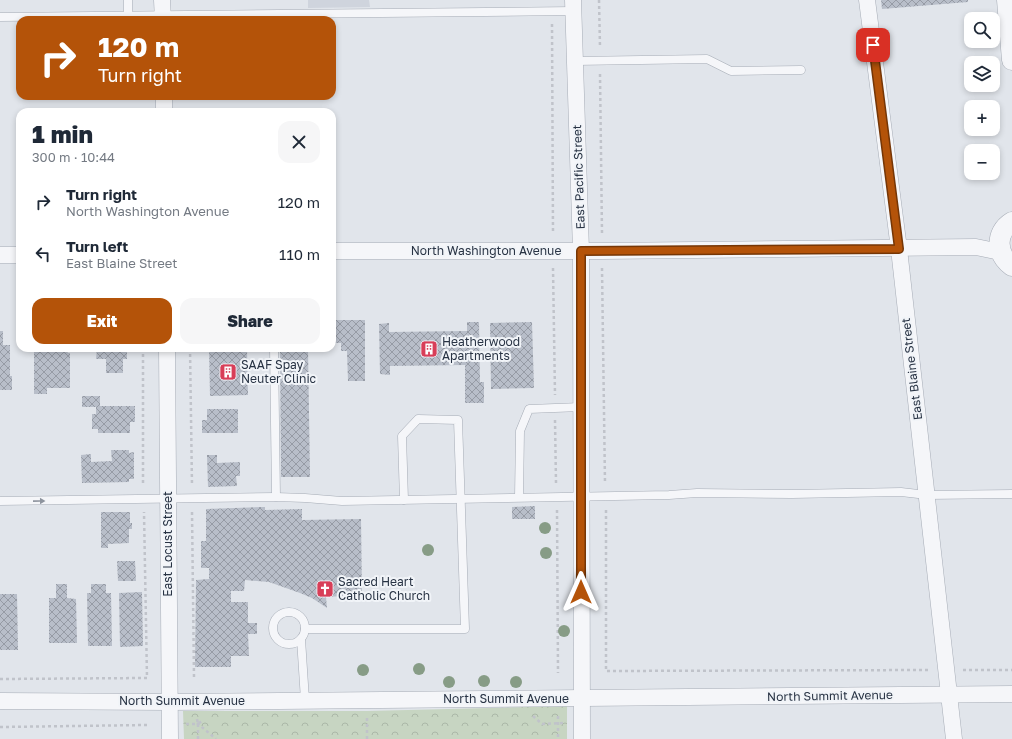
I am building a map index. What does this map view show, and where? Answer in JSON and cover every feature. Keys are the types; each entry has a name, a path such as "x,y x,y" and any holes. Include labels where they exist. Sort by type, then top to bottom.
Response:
{"street":[{"name":"East Blaine Street","path":"868,0 899,249 954,739"},
{"path":"1007,0 1012,60"},
{"name":"East Pacific Street","path":"574,6 581,251 582,739"},
{"name":"North Washington Avenue","path":"976,247 1009,222"},
{"path":"1006,259 999,244 1000,236 1009,222"},
{"name":"North Washington Avenue","path":"336,251 581,251 899,249 976,247 1006,259"},
{"path":"0,255 16,255"},
{"name":"East Locust Street","path":"167,352 170,739"},
{"name":"North Summit Avenue","path":"0,701 169,702 1012,694"}],"lane":[{"path":"128,0 128,16"},
{"path":"0,16 128,16 162,12 552,11 574,6"},
{"path":"575,61 707,59 731,71 801,70"},
{"path":"274,352 276,497"},
{"path":"519,497 520,431 529,409 581,407"},
{"path":"305,629 465,629 462,499 458,420 418,419 402,436 404,500"},
{"path":"0,501 276,497 342,501 519,497 606,497 697,493 792,494 901,492 927,495 1012,494"},
{"path":"301,639 297,642 287,644 278,639 274,630 276,620 284,613 294,613 302,619 305,629 301,639 305,700"}],"path":[{"path":"599,0 602,216"},
{"path":"552,11 553,216"},
{"path":"553,284 557,497 558,673"},
{"path":"602,284 606,497 606,671 1012,670"},
{"path":"0,679 147,678"},
{"path":"558,710 558,739"},
{"path":"367,715 367,739"},
{"path":"193,720 216,739"},
{"path":"184,724 198,724"},
{"path":"198,724 198,739"},
{"path":"0,727 147,725"}],"shaded area":[{"path":"308,0 369,0 370,7 308,8"}],"green space":[{"path":"567,706 567,739 184,739 183,711 367,711"}],"building":[{"path":"881,0 968,0 968,2 882,9"},
{"path":"336,320 365,320 365,381 348,381 347,351 341,351 341,343 336,343"},
{"name":"Heatherwood Apartments","path":"467,322 479,322 480,382 484,382 484,403 465,403 465,365 390,366 390,375 380,374 379,324 389,323 389,332 467,331"},
{"path":"532,322 534,388 491,389 490,323"},
{"path":"0,331 3,331 3,345 10,345 10,376 12,376 12,390 0,390"},
{"path":"34,352 70,353 70,388 47,388 47,394 34,394"},
{"path":"97,352 127,352 127,359 123,359 123,373 106,373 106,359 96,359"},
{"name":"SAAF Spay Neuter Clinic","path":"209,352 247,352 248,395 210,396"},
{"path":"280,352 308,352 310,477 281,477"},
{"path":"82,396 100,396 100,406 135,406 135,422 130,422 130,433 98,433 98,429 92,429 92,414 96,414 96,407 82,407"},
{"path":"207,409 238,409 238,433 202,433 202,420 207,420"},
{"path":"111,450 129,450 129,453 134,452 134,479 129,479 129,482 82,483 81,455 91,454 91,462 112,461"},
{"path":"207,455 217,455 217,463 240,462 240,476 236,476 237,486 208,487"},
{"path":"535,506 535,519 512,519 512,507"},
{"name":"Sacred Heart Catholic Church","path":"265,507 265,510 302,509 302,520 361,519 362,595 326,597 327,608 312,598 269,582 245,580 244,591 231,591 231,602 248,602 248,623 257,623 257,634 248,634 249,656 231,656 231,667 195,667 196,580 209,579 209,568 201,568 201,541 206,541 206,509"},
{"path":"101,512 130,512 130,523 132,523 132,529 129,529 129,543 108,544 108,548 101,548"},
{"path":"117,561 135,561 136,581 118,581"},
{"path":"56,584 67,584 67,598 76,599 77,643 49,643 49,598 56,598"},
{"path":"91,584 106,584 106,593 111,593 112,646 88,646 87,593 91,593"},
{"path":"142,592 143,646 120,647 119,593"},
{"path":"0,594 17,594 18,650 0,650"}],"place":[{"name":"Heatherwood Apartments","path":"429,349"},
{"name":"SAAF Spay Neuter Clinic","path":"228,372"},
{"name":"Sacred Heart Catholic Church","path":"325,589"}],"route":[{"path":"581,592 581,251 899,249 873,45"}]}
